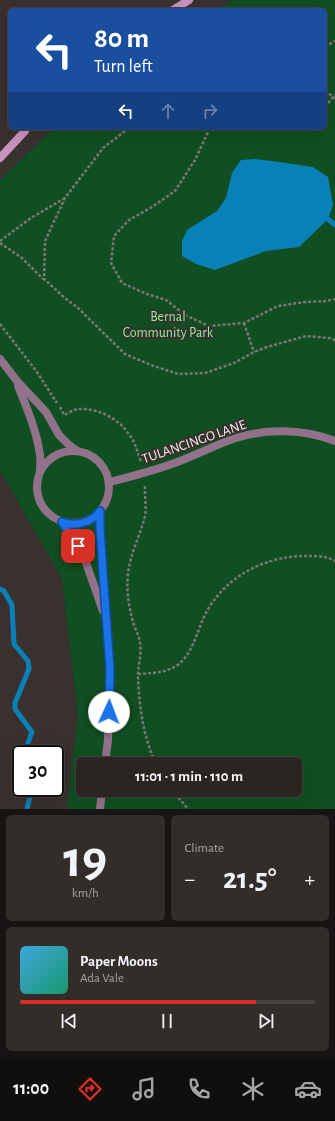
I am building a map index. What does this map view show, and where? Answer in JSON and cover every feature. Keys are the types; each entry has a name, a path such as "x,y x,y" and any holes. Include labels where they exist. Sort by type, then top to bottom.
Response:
{"street":[{"path":"176,8 189,0"},
{"path":"0,149 26,130"},
{"path":"0,158 26,130"},
{"path":"0,359 17,381 46,412 59,435 78,451"},
{"path":"17,381 30,417 40,456 37,494 45,511 56,520 67,524 76,524 86,522 97,516 105,506 110,492 108,474 100,461 89,454 78,451 68,451 58,454 46,463 40,471"},
{"name":"TULANCINGO LANE","path":"110,482 178,462 236,438 251,434 296,432 322,436 335,441"},
{"path":"100,511 110,670 108,740 106,757"},
{"path":"62,522 84,557 107,621"},
{"path":"100,809 101,797"}],"path":[{"path":"327,105 334,97"},
{"path":"44,279 45,241 65,198 103,148 126,130"},
{"path":"209,130 195,160 174,192 152,208 129,220 114,236 111,263 122,283 147,294 166,300 185,314 209,326 244,323 278,306 305,302 326,302 335,299"},
{"path":"65,198 31,218 0,242 22,258 66,299 77,307 125,354 178,374 205,372 234,363 267,347 306,336 335,340"},
{"path":"244,323 254,352"},
{"path":"138,674 158,673 178,665 192,648 200,624 207,610 217,596 244,573 267,561 298,556 324,556 335,561"},
{"path":"178,797 188,809"}],"green space":[{"name":"Bernal Community Park","path":"233,0 335,0 335,809 67,809 78,714 62,579 0,470 0,180 52,130 327,130 327,8 219,8"}],"water":[{"path":"255,159 313,167 328,177 333,205 328,219 299,247 266,251 215,270 196,264 182,256 182,241 187,230 217,211 226,198 232,173 241,160"}],"waterway":[{"path":"328,219 335,225"},
{"path":"0,589 4,591 12,605 14,644 28,661 29,669 15,703 15,709 32,732 27,745"},
{"path":"27,809 30,797"}],"route":[{"path":"78,546 62,522 67,524 76,524 86,522 97,516 100,511 110,670 109,712"}]}
